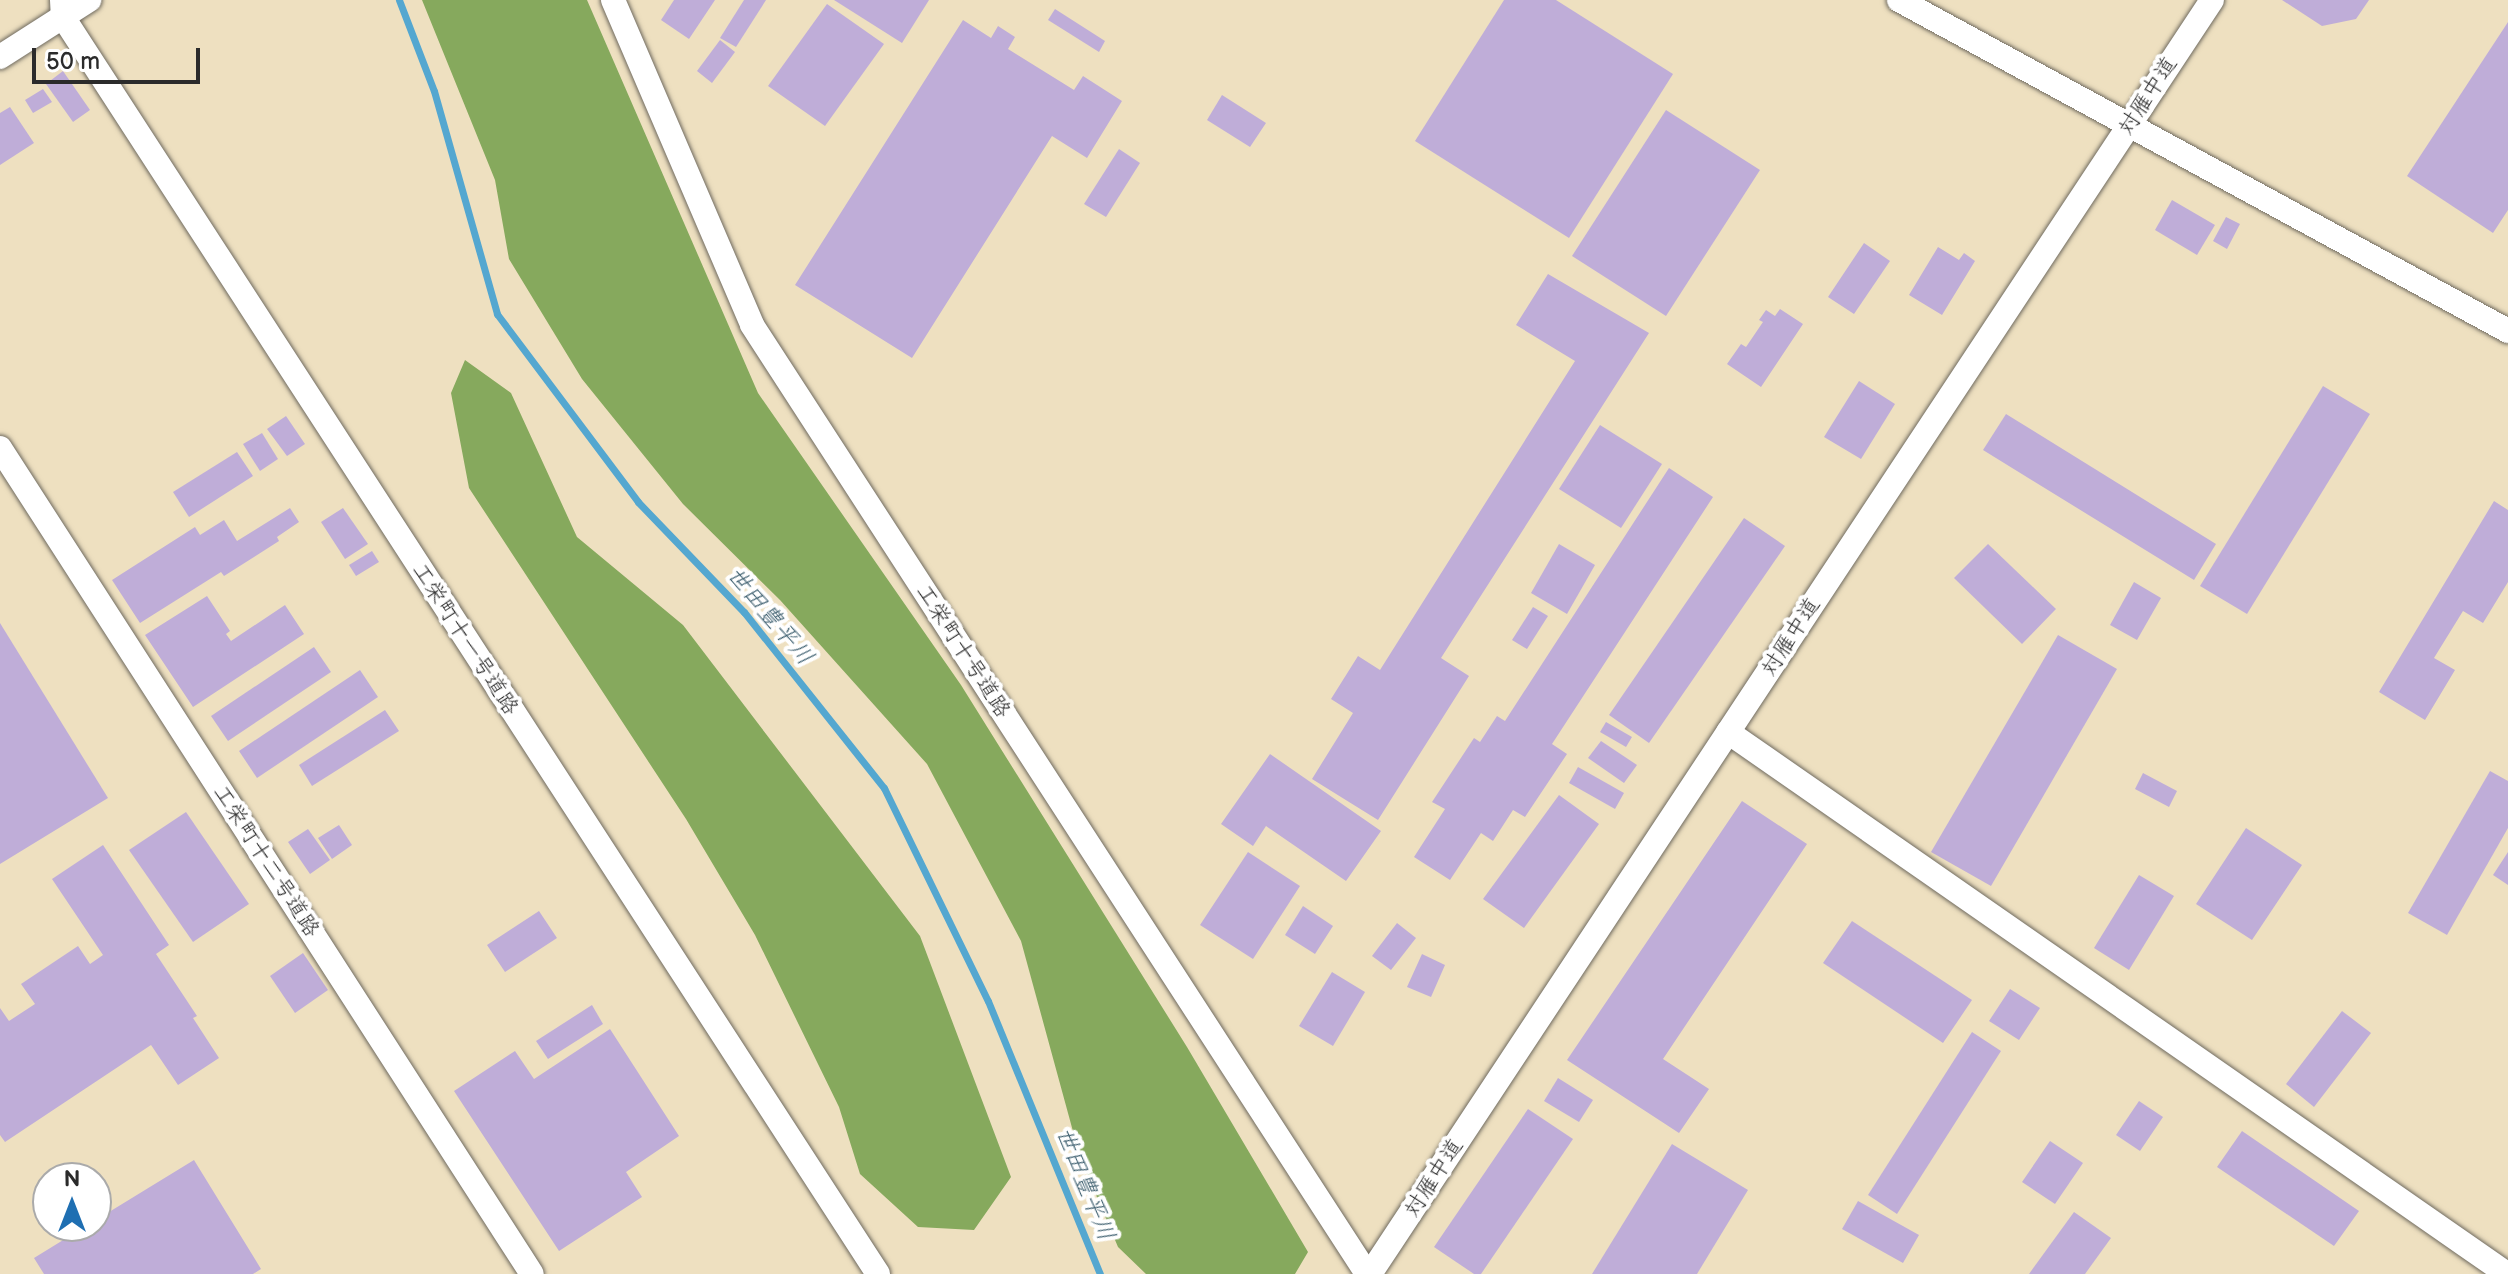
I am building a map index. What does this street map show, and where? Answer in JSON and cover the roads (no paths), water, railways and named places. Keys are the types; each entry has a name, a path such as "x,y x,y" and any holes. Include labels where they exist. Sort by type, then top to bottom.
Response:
{"street":[{"path":"0,57 62,8 89,0"},
{"name":"工栄町十号道路","path":"613,0 752,325 1368,1274"},
{"path":"1899,0 2508,331"},
{"name":"対雁中道","path":"1368,1274 2212,0"},
{"name":"工栄町十一号道路","path":"62,8 878,1274"},
{"name":"工栄町十二号道路","path":"0,448 532,1274"},
{"path":"1728,732 2507,1274"}],"waterway":[{"name":"世田豊平川","path":"399,0 434,91 497,314 638,502 744,612 884,788 988,1001 1100,1274"}]}
